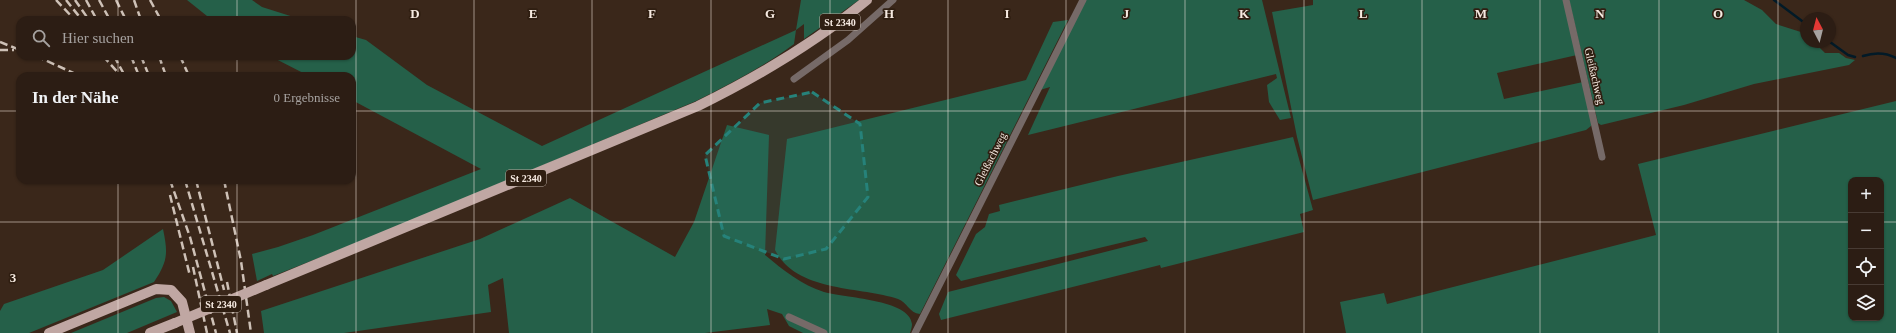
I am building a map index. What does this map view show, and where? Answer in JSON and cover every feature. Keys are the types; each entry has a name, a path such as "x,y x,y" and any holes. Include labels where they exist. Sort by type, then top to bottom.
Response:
{"main road":[{"name":"St 2340","path":"150,333 698,106 746,83 781,62 812,42 867,0"},
{"path":"50,333 156,289 171,290 182,302 190,333"}],"street":[{"path":"794,79 848,40 893,0"},
{"name":"Gleißachweg","path":"916,330 1083,0"},
{"name":"Gleißachweg","path":"1566,0 1602,157"},
{"path":"789,317 824,333"}],"highlighted area":[{"path":"812,92 860,124 868,197 826,249 784,259 724,236 705,155 760,103"}],"green space":[{"path":"187,0 252,0 262,7 290,16 207,16"},
{"path":"801,0 859,0 804,39 804,24 796,30"},
{"path":"1086,0 1262,0 1291,118 1280,120 1269,102 1267,85 1277,78 1276,74 1028,135 1050,87 1040,90"},
{"path":"1313,0 1564,0 1577,55 1497,73 1504,99 1583,82 1591,116 1591,126 1586,130 1313,200 1297,137 1272,12 1313,5"},
{"path":"1569,0 1744,0 1762,10 1776,24 1800,32 1800,48 1820,48 1825,53 1839,53 1846,58 1855,60 1849,65 1754,84 1684,105 1601,125 1598,123"},
{"path":"1068,20 920,314 913,312 901,300 883,295 830,286 798,274 785,264 775,250 787,139 1026,80 1053,22"},
{"path":"796,30 794,44 746,75 696,101 394,228 257,281 252,254 313,235 481,169 356,102 356,72 301,72 278,60 356,60 356,37 366,40 427,85 542,146"},
{"path":"1896,101 1896,333 1346,333 1340,302 1384,293 1387,304 1656,235 1638,164"},
{"path":"727,125 769,135 765,255 793,276 816,289 833,294 888,304 900,309 908,316 912,324 910,333 803,333 789,326 782,314 767,309 770,325 705,333 509,333 503,278 488,285 491,312 344,333 264,333 261,311 480,239 570,198 675,257 694,222"},
{"path":"1293,137 1313,210 1300,214 1304,232 1161,268 1160,265 941,320 939,314 948,292 1148,241 1145,237 961,281 956,275 976,234 985,227 989,214 1000,211 999,205 1118,176"},
{"path":"163,229 166,244 166,257 159,275 154,282 29,333 0,333 0,311 4,304 103,270"},
{"path":"164,297 171,301 177,312 127,333 71,333 156,298"}],"waterway":[{"path":"1774,0 1800,20"},
{"path":"1836,46 1848,55 1855,57"},
{"path":"1863,56 1880,53 1896,58"}],"railway":[{"path":"56,0 71,16"},
{"path":"66,0 79,16"},
{"path":"75,0 86,16"},
{"path":"86,0 95,16"},
{"path":"99,0 108,16"},
{"path":"116,0 124,16"},
{"path":"134,0 140,16"},
{"path":"150,0 159,16"},
{"path":"0,42 16,48"},
{"path":"0,50 14,50"},
{"path":"45,60 71,72"},
{"path":"107,60 117,72"},
{"path":"116,60 123,72"},
{"path":"133,60 137,72"},
{"path":"143,60 147,72"},
{"path":"160,60 165,72"},
{"path":"182,60 187,72"},
{"path":"171,184 190,237 216,333"},
{"path":"186,184 230,333"},
{"path":"197,184 224,290"},
{"path":"225,184 241,261 251,333"},
{"path":"170,195 190,276"},
{"path":"193,267 207,333"},
{"path":"227,282 237,333"}]}
